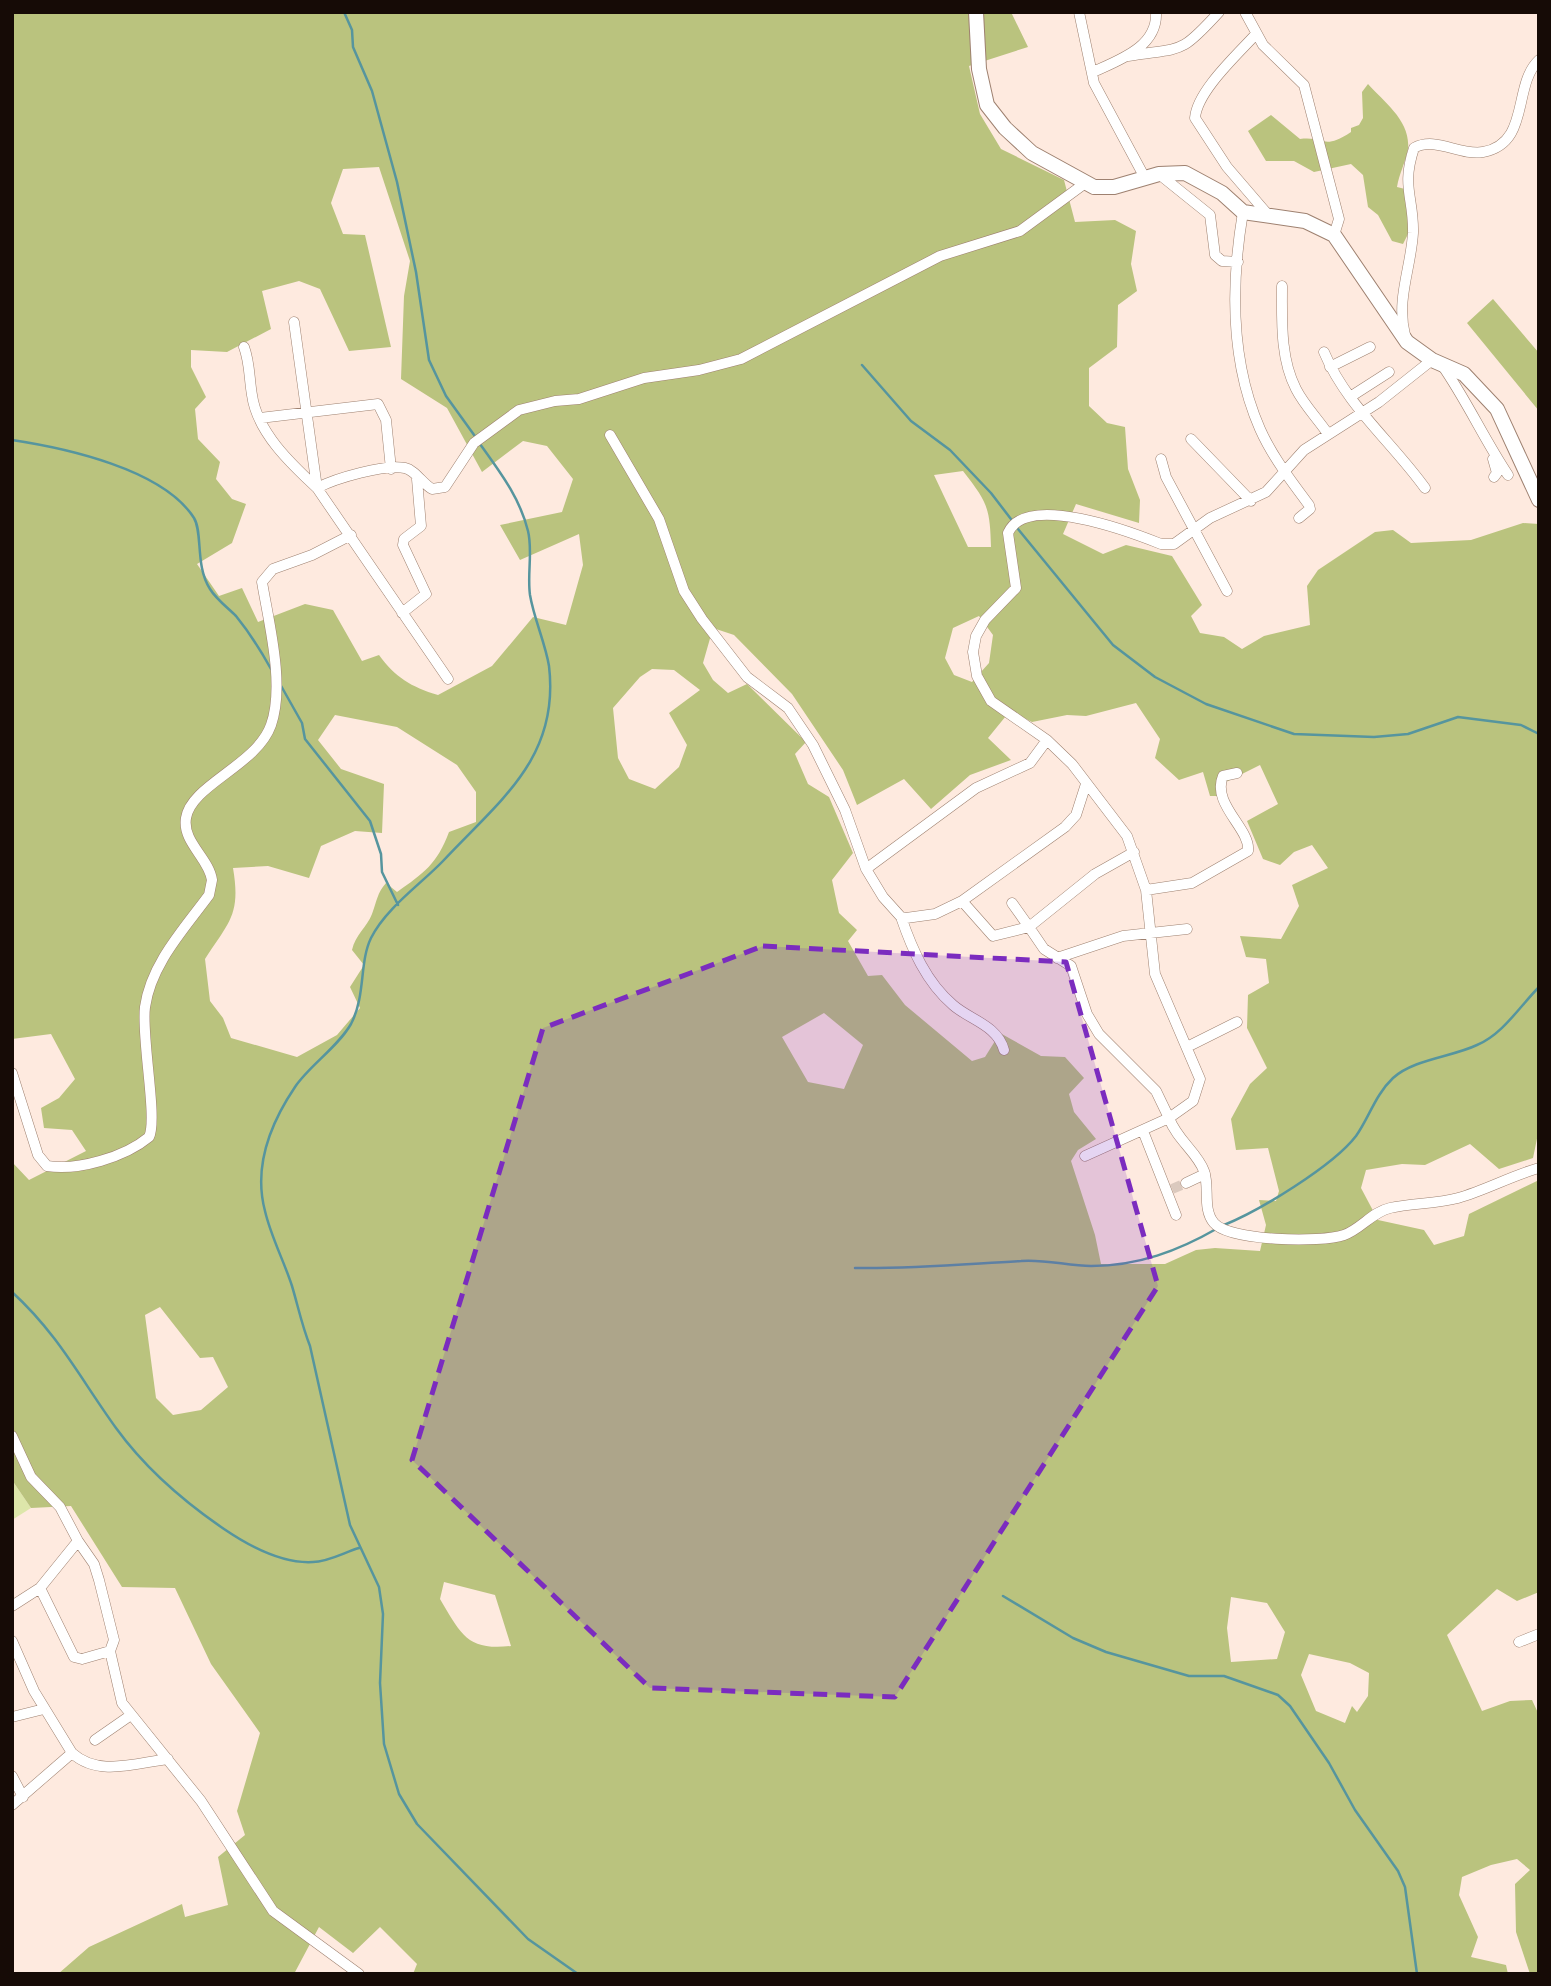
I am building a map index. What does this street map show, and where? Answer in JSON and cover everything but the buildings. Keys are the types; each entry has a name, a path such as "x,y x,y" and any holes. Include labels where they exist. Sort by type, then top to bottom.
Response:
{"street":[{"path":"976,12 979,69 987,105 1005,128 1032,153 1084,184 1114,187 1152,176 1185,173 1195,176 1222,193 1243,212 1305,221 1334,235 1407,342 1436,361 1464,374 1497,409 1539,500"},
{"path":"1079,12 1094,83 1152,176 1210,215 1212,249 1216,257 1223,261 1238,262"},
{"path":"1093,72 1128,56 1149,38 1155,26 1156,12"},
{"path":"1128,56 1177,51 1195,38 1219,12"},
{"path":"1245,12 1256,34 1274,58 1304,85 1339,219 1334,235"},
{"path":"1256,34 1211,85 1197,108 1195,118 1227,167 1270,218"},
{"path":"1407,342 1402,322 1403,285 1413,236 1406,184 1414,148 1423,143 1470,152 1485,151 1496,146 1514,131 1526,75 1539,60"},
{"path":"317,488 367,472 407,468 432,489 445,487 477,441 519,410 555,401 579,399 645,378 685,373 741,359 940,256 1020,232 1084,184"},
{"path":"1243,212 1235,325 1240,356 1259,428 1310,509 1299,518"},
{"path":"1282,286 1282,336 1288,365 1296,389 1328,434"},
{"path":"294,322 317,488"},
{"path":"244,347 252,377 251,395 260,418 287,458 317,488 351,535 448,679"},
{"path":"1330,367 1370,347"},
{"path":"1324,352 1330,367 1361,414 1391,443 1425,488"},
{"path":"1085,1156 1143,1131 1188,1107 1198,1090 1200,1079 1161,995 1155,974 1146,890 1127,836 1072,764 1047,740 991,701 977,676 973,652 976,636 985,620 1016,588 1008,545 1015,522 1050,516 1077,517 1161,544 1174,544 1214,515 1251,501 1266,492 1304,450 1436,361"},
{"path":"1436,361 1471,408 1497,469 1494,477"},
{"path":"1350,397 1389,372"},
{"path":"260,418 380,405 386,420 391,469"},
{"path":"610,435 659,519 684,591 702,619 747,677 788,708 813,745 845,810 866,869 883,897 901,917 916,958 952,1004 996,1035 1004,1050"},
{"path":"1191,439 1251,501"},
{"path":"1491,452 1508,475"},
{"path":"1161,459 1166,477 1227,591"},
{"path":"402,613 426,594 403,545 404,539 421,527 418,478"},
{"path":"12,1073 38,1155 47,1166 72,1167 112,1156 149,1137 153,1124 145,1049 145,1008 153,974 209,895 212,880 189,838 186,817 193,801 247,758 261,743 271,726 276,668 262,582 265,576 351,535"},
{"path":"866,869 976,788 1030,763 1047,740"},
{"path":"1146,890 1192,883 1248,851 1244,836 1230,817 1221,786 1223,776 1237,773"},
{"path":"901,917 935,914 961,901 1065,827 1076,815 1086,784"},
{"path":"961,901 993,936 1029,927 1095,874 1134,852"},
{"path":"1012,904 1044,949 1073,970 1087,1014 1099,1034 1156,1090 1181,1141 1201,1164 1214,1224 1228,1233 1328,1239 1351,1232 1386,1209 1457,1198 1539,1168"},
{"path":"1058,958 1114,938 1187,929"},
{"path":"1187,1047 1237,1022"},
{"path":"1143,1131 1169,1191 1176,1215"},
{"path":"1186,1183 1205,1174"},
{"path":"12,1436 31,1477 60,1507 96,1569 114,1640 110,1651 118,1695 222,1830 273,1911 359,1974"},
{"path":"12,1606 40,1588 78,1541"},
{"path":"40,1588 74,1657 82,1659 110,1651"},
{"path":"1518,1642 1539,1634"},
{"path":"12,1642 44,1709 72,1753 79,1759 107,1768 168,1759"},
{"path":"12,1717 44,1709"},
{"path":"95,1740 131,1715"},
{"path":"12,1805 72,1753"},
{"path":"12,1776 23,1797"}],"highlighted area":[{"path":"763,946 1066,962 1158,1286 895,1697 650,1688 412,1460 543,1028"}],"green space":[{"path":"12,12 1011,12 1028,47 969,66 980,114 1001,149 1064,180 1075,222 1115,220 1136,231 1131,264 1137,291 1118,305 1117,347 1089,368 1089,406 1107,423 1125,427 1128,469 1140,500 1139,523 1076,504 1063,534 1103,554 1126,545 1172,556 1202,605 1191,616 1200,633 1224,637 1242,649 1264,636 1310,625 1307,586 1318,570 1375,532 1393,530 1411,543 1471,540 1523,523 1539,524 1539,1129 1533,1158 1499,1169 1470,1144 1425,1165 1402,1164 1366,1170 1361,1188 1378,1220 1424,1230 1434,1245 1464,1236 1469,1214 1539,1180 1539,1592 1517,1601 1497,1589 1447,1635 1482,1711 1510,1701 1532,1700 1539,1715 1539,1974 1530,1974 1516,1932 1515,1884 1530,1870 1517,1859 1491,1865 1462,1877 1459,1895 1478,1937 1471,1957 1506,1965 1508,1974 413,1974 417,1964 380,1927 353,1953 319,1927 294,1974 58,1974 89,1947 182,1904 185,1917 228,1905 218,1857 245,1835 237,1811 260,1733 211,1664 175,1588 122,1587 71,1506 31,1508 12,1480 12,1162 29,1180 86,1151 72,1130 44,1128 41,1108 59,1098 75,1079 51,1034 12,1039","holes":["379,167 410,261 404,296 401,379 447,408 482,472 523,441 547,446 573,479 562,512 500,525 520,560 579,534 583,565 566,625 533,617 492,666 438,695 404,680 379,655 362,661 333,610 305,604 258,622 242,588 219,596 197,564 232,543 246,504 232,499 216,479 220,462 198,439 195,409 206,397 191,367 191,350 227,352 271,329 262,291 299,281 320,289 349,351 391,347 365,235 343,234 331,203 343,169","963,471 986,506 991,547 968,547 934,475","979,616 993,635 989,663 972,682 954,675 945,658 953,628","713,628 734,635 792,694 843,770 857,805 904,779 931,809 970,775 1011,760 988,738 1010,711 1032,722 1067,715 1086,716 1136,703 1160,739 1155,758 1179,780 1203,772 1210,796 1223,796 1222,784 1260,765 1278,804 1247,821 1263,859 1280,865 1294,852 1312,845 1328,868 1292,885 1299,906 1281,939 1240,936 1246,957 1266,959 1269,983 1248,995 1247,1028 1267,1068 1250,1084 1231,1119 1236,1150 1268,1148 1279,1191 1276,1201 1259,1200 1266,1225 1260,1251 1215,1248 1196,1250 1165,1264 1101,1264 1095,1235 1071,1161 1078,1150 1096,1139 1074,1112 1069,1094 1084,1078 1065,1057 1041,1056 1000,1033 985,1057 972,1061 905,1005 882,975 868,976 848,941 857,930 839,913 832,880 853,853 829,797 808,784 795,754 806,742 747,684 728,693 713,680 703,663","652,669 674,670 700,690 669,713 687,745 679,767 655,789 629,779 618,758 613,708 640,677","335,715 397,727 457,765 476,792 476,822 449,832 440,852 429,867 397,892 386,883 352,950 364,965 350,987 360,1008 337,1035 297,1057 231,1038 223,1018 210,1001 205,959 227,926 234,908 233,868 268,866 309,878 321,846 355,831 382,833 384,784 341,769 318,740","824,1013 863,1045 844,1089 808,1082 782,1037","160,1307 200,1358 213,1357 228,1387 201,1410 173,1415 156,1398 145,1315","444,1582 495,1595 511,1646 484,1646 475,1643 460,1631 440,1599","1231,1597 1267,1603 1285,1632 1277,1659 1231,1662 1227,1628","1309,1654 1350,1663 1369,1673 1368,1696 1357,1712 1352,1706 1345,1723 1316,1711 1301,1675"]},
{"path":"1368,84 1401,121 1408,139 1407,154 1397,187 1405,189 1409,232 1403,244 1392,241 1378,215 1368,207 1363,175 1351,164 1314,172 1294,161 1266,161 1248,131 1271,115 1300,139 1329,142 1342,138 1351,132 1351,128 1359,125 1363,118 1362,92"},
{"path":"1493,299 1539,353 1539,411 1467,323"},
{"path":"12,1480 31,1508 12,1520"}],"waterway":[{"path":"344,12 352,30 353,47 372,91 397,182 416,272 429,360 446,396 477,439"},
{"path":"862,365 911,421 950,450 991,493 1014,523"},
{"path":"12,440 85,455 111,464 160,486 179,501 197,524 205,580 215,596 241,622 271,669"},
{"path":"480,444 515,496 528,531 530,595 549,666 550,698 545,727 521,776 504,797 377,927 367,948 359,1002 351,1024 295,1087 271,1131 263,1162 262,1194 268,1221 310,1346 350,1525 379,1587 383,1614 380,1683 384,1744 399,1794 417,1824 528,1939 578,1974"},
{"path":"1018,529 1113,645 1155,677 1206,704 1294,734 1374,737 1408,734 1458,717 1521,725 1539,734"},
{"path":"280,684 302,723 305,739 370,821 381,854 382,872 398,905"},
{"path":"1224,1225 1275,1199 1331,1161 1356,1136 1381,1092 1393,1078 1422,1062 1467,1049 1486,1040 1503,1027 1539,987"},
{"path":"855,1268 1030,1261 1082,1266 1108,1265 1157,1256 1218,1228"},
{"path":"12,1292 56,1340 139,1457 179,1495 209,1518 255,1547 290,1560 319,1562 359,1548"},
{"path":"1003,1596 1073,1638 1106,1652 1189,1676 1224,1676 1278,1695 1290,1706 1329,1763 1355,1810 1398,1871 1405,1887 1417,1974"}],"tunnel":[{"path":"1172,1189 1186,1183"}]}
